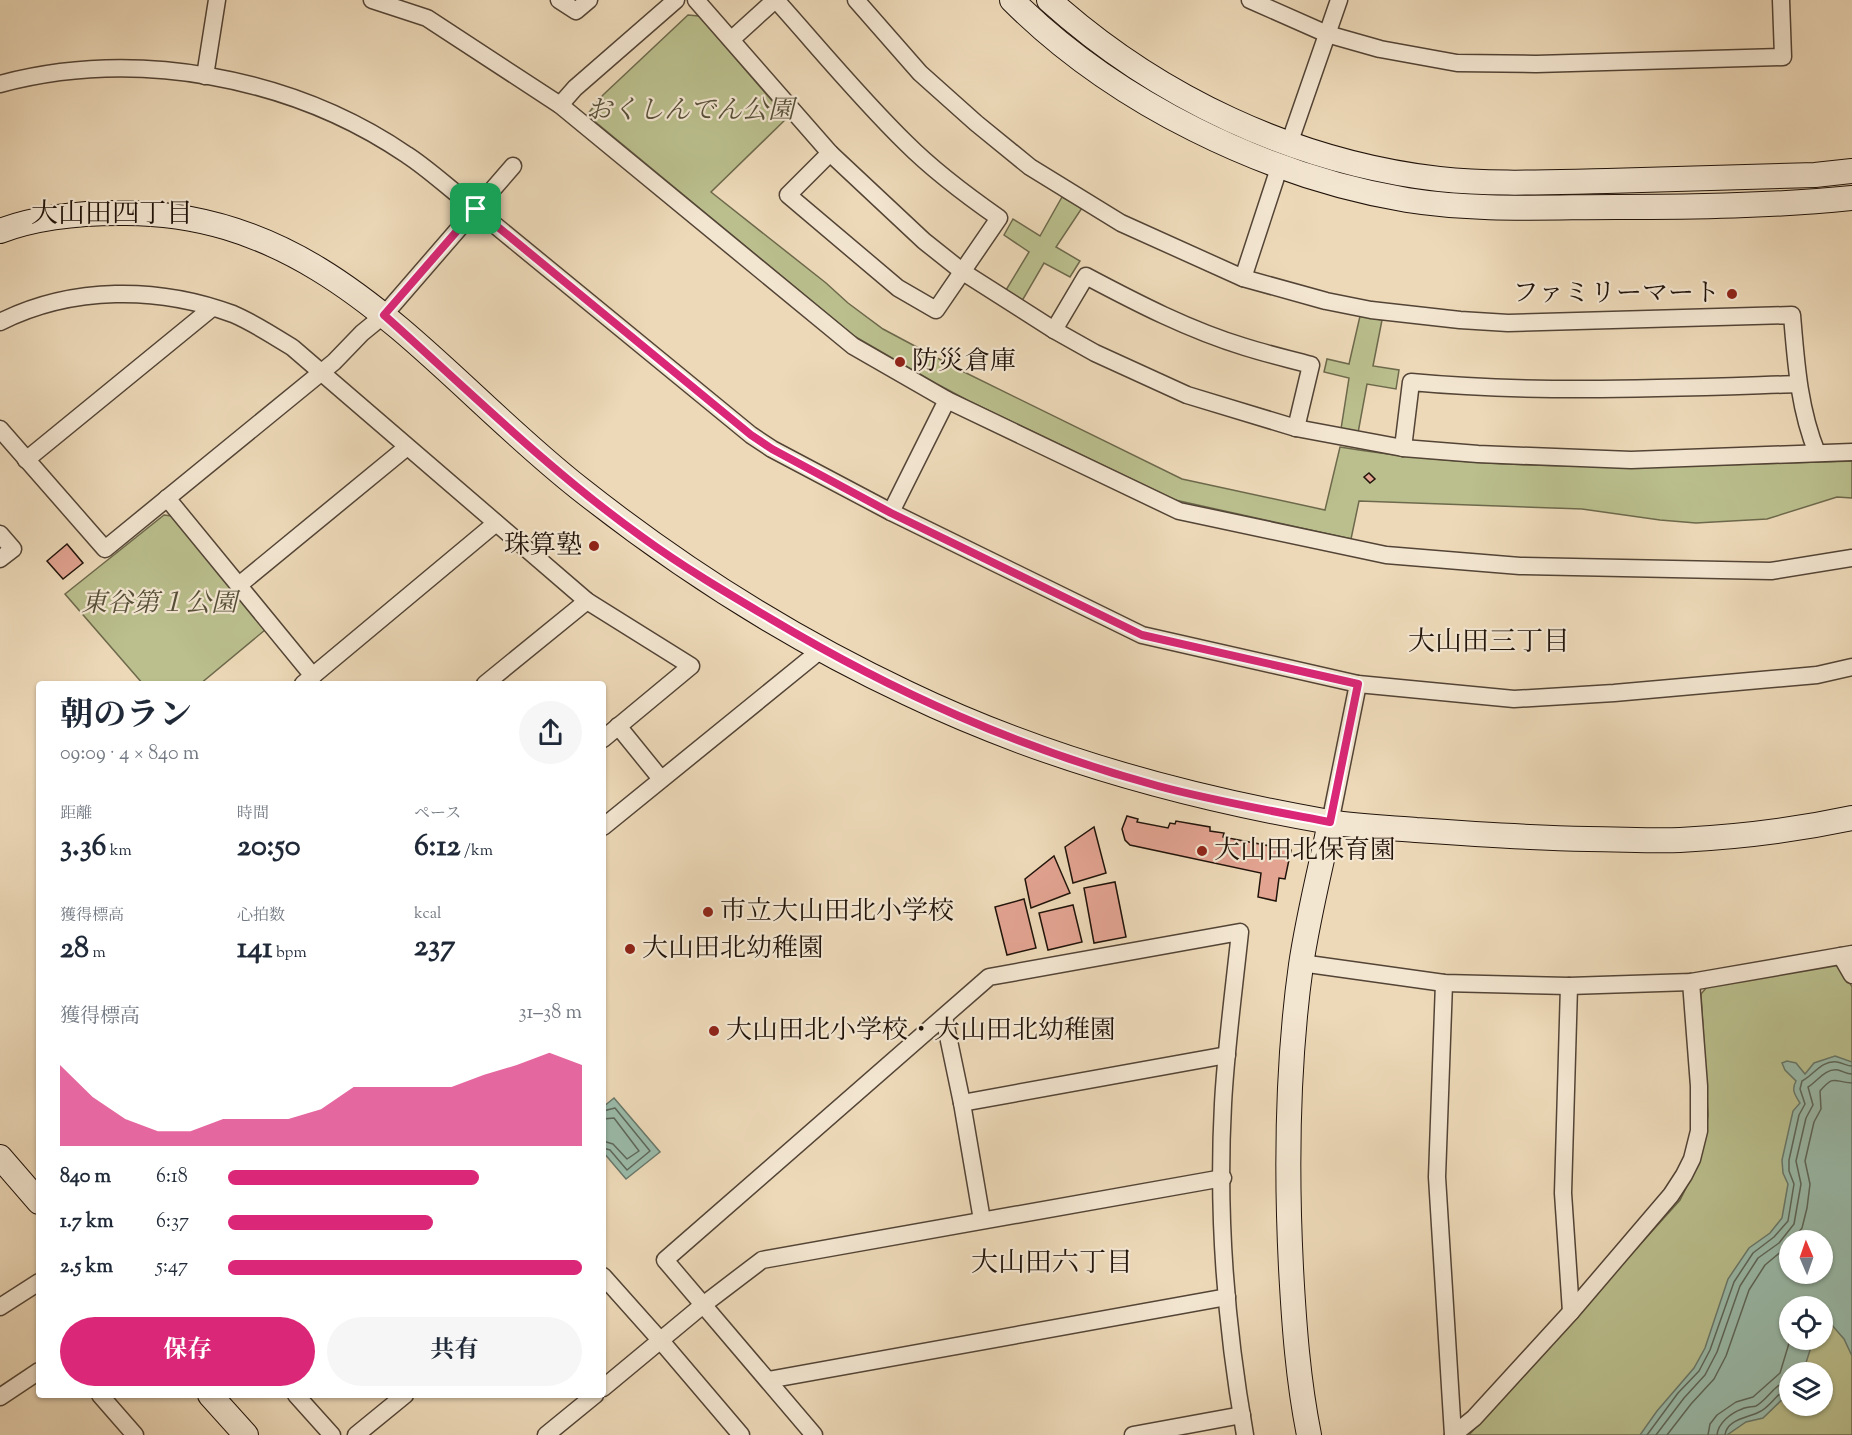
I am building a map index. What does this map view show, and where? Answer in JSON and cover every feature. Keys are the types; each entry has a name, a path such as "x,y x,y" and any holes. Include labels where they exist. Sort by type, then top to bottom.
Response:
{"street":[{"path":"205,76 217,0"},
{"path":"372,0 428,18 560,105 842,338 947,400 1179,511 1386,555 1520,566 1771,571 1852,558"},
{"path":"559,0 576,11 589,0"},
{"path":"560,105 575,88 676,0"},
{"path":"696,0 830,153 924,241 963,272 1054,330 1095,353 1188,395 1296,428 1403,448 1478,454 1631,460 1852,452"},
{"path":"732,39 775,0 862,97 908,144 960,190 999,218 936,310 898,288 788,195 830,153"},
{"path":"856,0 920,73 1030,167 1121,223 1243,278 1326,301 1371,310 1460,320 1508,323 1792,315 1798,384 1805,418 1817,453"},
{"path":"1012,0 1070,51 1119,86 1229,146 1334,158 1380,170 1440,179 1509,183 1815,175 1852,171"},
{"path":"1049,0 1077,26 1112,51 1167,86 1285,154 1322,181 1408,200 1512,207 1656,207 1817,202 1852,198"},
{"path":"1250,0 1327,34 1404,54 1481,64 1783,57 1781,0"},
{"path":"1243,278 1338,0"},
{"path":"0,84 18,79 67,73 114,69 156,70 205,76 277,94 327,112 359,127 407,155 751,435 772,449 891,513 1142,635 1358,684 1514,699 1614,693 1817,675 1852,667"},
{"path":"0,429 105,549 334,362 362,333 384,315 513,166"},
{"path":"0,231 50,219 95,213 177,215 215,223 248,234 303,258 384,315 572,483 642,537 724,591 866,673 955,716 1086,764 1158,786 1330,822 1524,838 1680,840 1758,832 1852,818"},
{"path":"1054,330 1086,276 1120,295 1210,335 1244,347 1311,365 1296,428"},
{"path":"0,322 55,301 100,294 154,295 186,300 233,314 273,335 321,371 586,601 691,666 606,736"},
{"path":"26,460 212,308"},
{"path":"1403,448 1411,382 1478,388 1657,388 1798,384"},
{"path":"891,513 947,400"},
{"path":"239,585 407,447"},
{"path":"167,498 239,585 308,680 496,524"},
{"path":"0,534 13,549 0,560"},
{"path":"489,681 586,601"},
{"path":"606,825 822,649"},
{"path":"1309,1435 1293,1309 1288,1192 1292,1057 1301,963 1358,684"},
{"path":"618,726 661,779"},
{"path":"814,1435 665,1260 988,977 1240,932 1223,1106 1223,1178 1227,1297 1245,1435"},
{"path":"1301,963 1444,983 1569,986 1691,981 1846,955 1852,975"},
{"path":"1453,1435 1474,1418 1571,1312 1671,1195 1684,1175 1692,1158 1699,1131 1700,1116 1691,981"},
{"path":"1444,983 1437,1178 1453,1435"},
{"path":"1569,986 1563,1193 1571,1312"},
{"path":"944,1017 962,1103 982,1220"},
{"path":"962,1103 1227,1055"},
{"path":"0,1157 36,1199"},
{"path":"606,1386 703,1305 762,1260 1223,1178"},
{"path":"606,1279 661,1341 738,1434"},
{"path":"0,1307 36,1284"},
{"path":"768,1380 1227,1297"},
{"path":"2,1392 36,1373"},
{"path":"103,1398 135,1435"},
{"path":"213,1398 246,1435"},
{"path":"299,1398 332,1435"},
{"path":"356,1435 401,1398"},
{"path":"546,1435 591,1398"},
{"path":"1132,1435 1242,1415"}],"green space":[{"name":"おくしんでん公園","path":"688,15 699,16 787,118 711,192 883,329 958,369 1182,479 1325,510 1340,447 1467,462 1531,465 1659,466 1852,461 1852,498 1837,497 1767,519 1696,523 1582,509 1359,501 1351,539 1175,500 967,400 854,336 587,115 603,95"},
{"path":"1062,197 1082,208 1056,247 1080,261 1070,277 1044,263 1022,301 1006,290 1029,252 1004,235 1013,219 1040,236"},
{"path":"1360,316 1382,320 1373,366 1399,370 1396,389 1367,384 1358,433 1341,429 1349,378 1324,372 1327,359 1349,364"},
{"name":"東谷第１公園","path":"164,515 172,516 265,630 204,681 140,681 65,594"},
{"path":"1836,965 1843,971 1852,987 1852,1435 1469,1435 1680,1200 1698,1164 1705,1139 1708,1115 1701,994 1707,987"}],"water":[{"path":"1835,1056 1852,1062 1852,1356 1844,1339 1833,1326 1833,1296 1779,1296 1779,1350 1810,1350 1806,1362 1779,1362 1779,1403 1763,1418 1746,1422 1727,1435 1640,1435 1657,1411 1694,1368 1705,1348 1728,1279 1749,1248 1770,1233 1782,1218 1788,1184 1783,1173 1782,1160 1793,1111 1800,1103 1794,1090 1796,1081 1785,1070 1782,1063 1787,1061 1796,1063 1805,1074 1814,1063"},
{"path":"614,1098 660,1152 626,1179 606,1156 606,1105"}],"building":[{"path":"1369,473 1375,479 1370,483 1364,477"},
{"path":"67,544 83,563 63,579 47,561"},
{"name":"大山田北保育園","path":"1127,816 1138,819 1137,822 1168,828 1170,823 1175,824 1176,821 1210,827 1210,831 1224,833 1223,837 1291,850 1285,879 1279,878 1276,901 1258,897 1261,873 1130,845 1125,840 1122,829"},
{"path":"1094,827 1106,873 1073,883 1065,847"},
{"path":"1054,856 1070,893 1031,908 1025,879"},
{"path":"1115,882 1126,937 1094,943 1084,888"},
{"path":"1024,899 1036,948 1007,955 995,907"},
{"path":"1073,905 1082,942 1048,950 1039,913"}],"place":[{"name":"ファミリーマート","path":"1732,294"},
{"name":"防災倉庫","path":"900,362"},
{"name":"珠算塾","path":"594,546"},
{"name":"大山田北保育園","path":"1202,851"},
{"name":"市立大山田北小学校","path":"708,912"},
{"name":"大山田北幼稚園","path":"630,949"},
{"name":"大山田北小学校・大山田北幼稚園","path":"714,1031"}],"district":[{"name":"大山田四丁目","path":"112,215"},
{"name":"大山田三丁目","path":"1489,643"},
{"name":"大山田六丁目","path":"1052,1264"}],"route":[{"path":"476,209 751,435 772,449 891,513 1142,635 1358,684 1330,822 1158,786 1086,764 955,716 822,649 724,591 642,537 572,483 384,315 476,209"}]}
